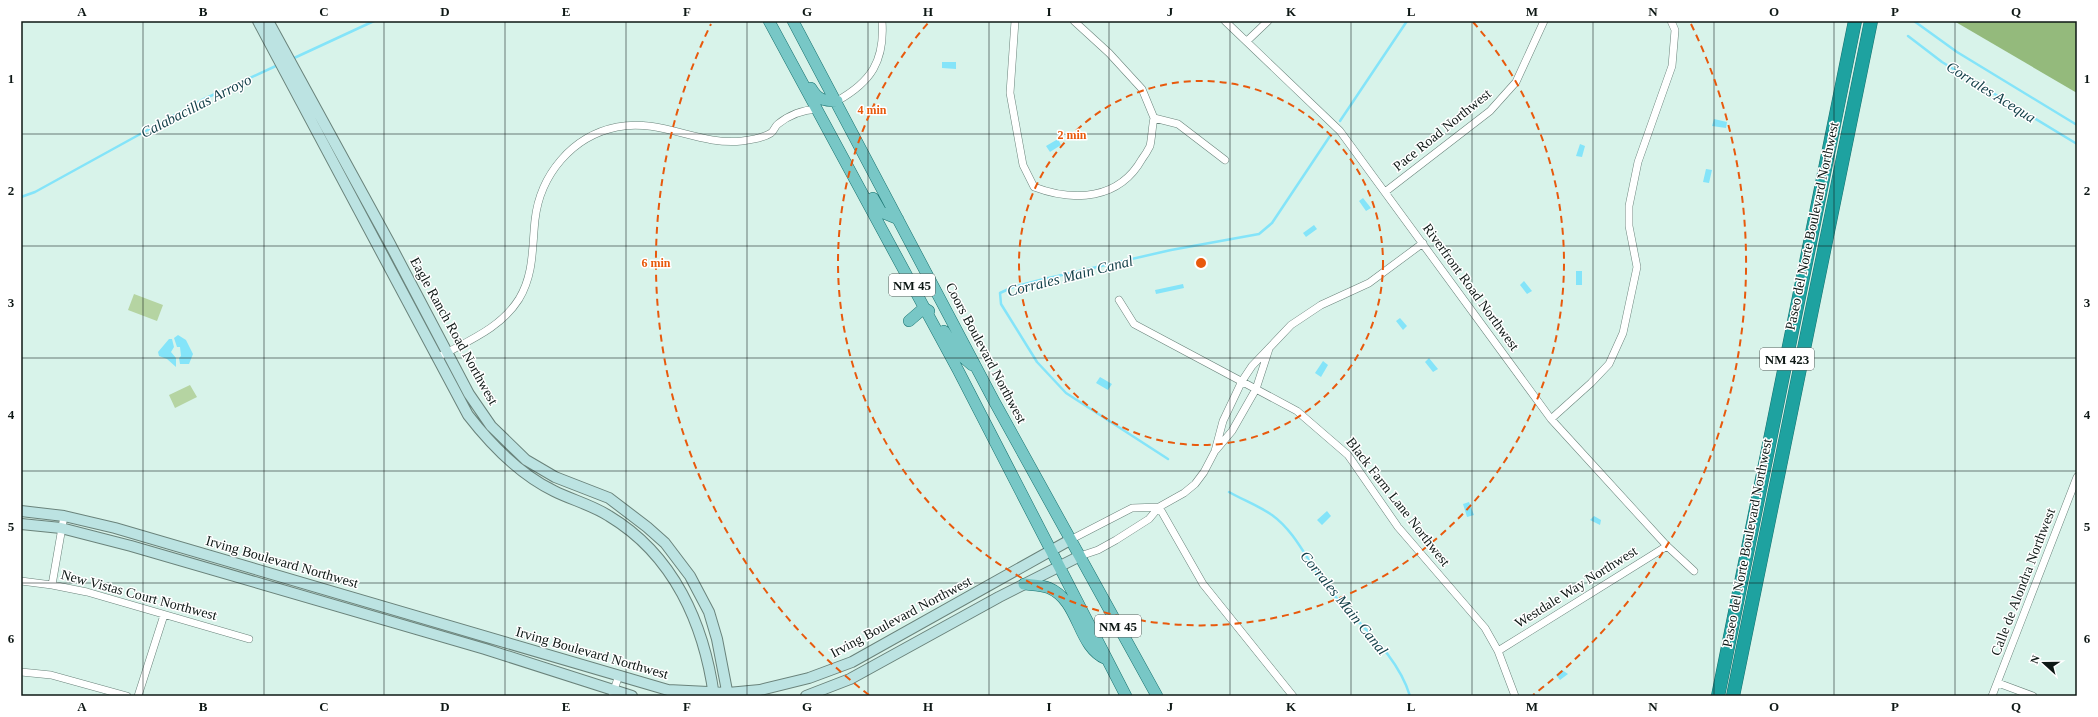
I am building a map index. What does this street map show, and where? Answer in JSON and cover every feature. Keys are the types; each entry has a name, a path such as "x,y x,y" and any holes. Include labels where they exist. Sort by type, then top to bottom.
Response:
{"highway":[{"name":"Paseo del Norte Boulevard Northwest","path":"1718,696 1855,21"},
{"name":"Paseo del Norte Boulevard Northwest","path":"1733,696 1871,22"}],"main road":[{"name":"NM 45","path":"769,21 924,308 1126,696"},
{"path":"774,21 815,95 822,101 837,101"},
{"name":"Coors Boulevard Northwest","path":"793,21 837,101 978,371 1156,696"},
{"path":"817,109 825,113 832,124 881,212 898,219"},
{"path":"909,321 924,308 931,312 957,352 978,371"},
{"path":"1024,584 1048,587 1058,593 1072,609 1093,652 1106,659"}],"street":[{"name":"Eagle Ranch Road Northwest","path":"262,21 305,100 437,358 468,415 483,435 503,456 529,476 554,491 609,515 632,531 651,550 686,597 708,660 714,694"},
{"path":"837,101 862,84 876,66 883,44 882,21"},
{"path":"1015,21 1010,93 1023,165 1034,187 1052,194 1093,196 1118,187 1135,172 1150,147 1154,118 1142,89 1109,53 1074,21"},
{"name":"Riverfront Road Northwest","path":"1226,21 1340,131 1551,419 1667,546 1694,571"},
{"path":"1247,41 1268,21"},
{"name":"Pace Road Northwest","path":"1385,192 1490,111 1516,82 1544,21"},
{"path":"1551,419 1591,384 1609,364 1623,333 1637,267 1630,226 1629,206 1638,162 1672,66 1675,30 1671,21"},
{"name":"Eagle Ranch Road Northwest","path":"305,100 350,170 469,394 491,426 526,460 555,477 610,498 647,526 674,554 690,576 708,612 716,639 728,695"},
{"path":"437,358 494,326 505,316 518,299 530,270 535,221 541,195 556,165 567,153 580,143 602,131 632,125 654,126 703,139 722,142 751,140 772,133 779,123 795,114 817,109"},
{"path":"1154,118 1178,124 1224,160"},
{"path":"1293,696 1203,584 1159,507 1195,484 1204,472 1215,451 1223,421 1242,381 1252,366 1291,325 1308,312 1369,282 1423,244"},
{"name":"Black Farm Lane Northwest","path":"1119,300 1134,324 1297,412 1348,455 1398,527 1485,628 1498,651 1515,696"},
{"path":"1215,451 1232,431 1256,389 1270,347"},
{"name":"Calle de Alondra Northwest","path":"1992,696 2077,478"},
{"name":"Irving Boulevard Northwest","path":"21,511 64,516 142,535 668,690 728,695 769,688 809,678 852,662 1051,550 1132,508 1159,507"},
{"name":"Irving Boulevard Northwest","path":"806,696 850,679 1058,566 1098,550 1149,519 1159,507"},
{"path":"52,584 64,516"},
{"name":"Irving Boulevard Northwest","path":"21,524 61,528 131,546 485,649 613,693 632,696"},
{"name":"Westdale Way Northwest","path":"1498,651 1667,546"},
{"name":"New Vistas Court Northwest","path":"21,581 52,584 100,596 249,640"},
{"path":"138,696 164,615"},
{"path":"21,672 52,674 127,696"},
{"path":"613,693 619,675"},
{"path":"1998,683 2033,696"}],"green space":[{"path":"1954,21 2077,21 2077,93"},
{"path":"134,294 163,305 157,321 128,310"},
{"path":"190,385 197,397 175,408 169,395"}],"water":[{"path":"942,62 956,62 956,69 942,68"},
{"path":"1714,119 1727,122 1726,128 1712,126"},
{"path":"1058,139 1061,145 1050,152 1046,146"},
{"path":"1580,144 1585,146 1582,157 1576,156"},
{"path":"1706,169 1712,170 1709,183 1703,182"},
{"path":"1363,198 1371,208 1366,211 1359,201"},
{"path":"1314,225 1317,229 1306,237 1303,233"},
{"path":"1576,271 1582,271 1582,285 1576,285"},
{"path":"1524,281 1532,291 1527,294 1520,285"},
{"path":"1183,284 1184,288 1156,294 1155,290"},
{"path":"1400,318 1407,326 1403,330 1396,321"},
{"path":"178,335 186,340 193,354 189,364 180,364 180,347 177,347 174,338"},
{"path":"169,339 172,339 174,347 171,352 176,358 176,367 167,359 159,356 158,352"},
{"path":"1429,358 1438,369 1433,372 1425,362"},
{"path":"1323,361 1328,365 1321,377 1315,373"},
{"path":"1100,377 1112,384 1108,390 1096,383"},
{"path":"1469,502 1474,515 1467,517 1463,504"},
{"path":"1327,511 1331,516 1322,525 1317,520"},
{"path":"1594,516 1601,520 1600,525 1590,520"},
{"path":"1562,670 1568,674 1560,680 1556,675"}],"waterway":[{"name":"Calabacillas Arroyo","path":"292,59 374,21"},
{"name":"Corrales Main Canal","path":"1340,121 1407,21"},
{"path":"1914,21 1957,52 2077,125"},
{"name":"Corrales Acequa","path":"1908,36 1942,62 2077,144"},
{"name":"Calabacillas Arroyo","path":"21,197 35,192 202,100 278,65"},
{"name":"Corrales Main Canal","path":"1168,459 1066,393 1037,362 1001,304 1000,293 1013,287 1040,280 1171,250 1259,234 1272,223 1330,136"},
{"name":"Corrales Main Canal","path":"1229,492 1272,515 1289,531 1328,588 1385,651 1404,680 1410,696"}]}
